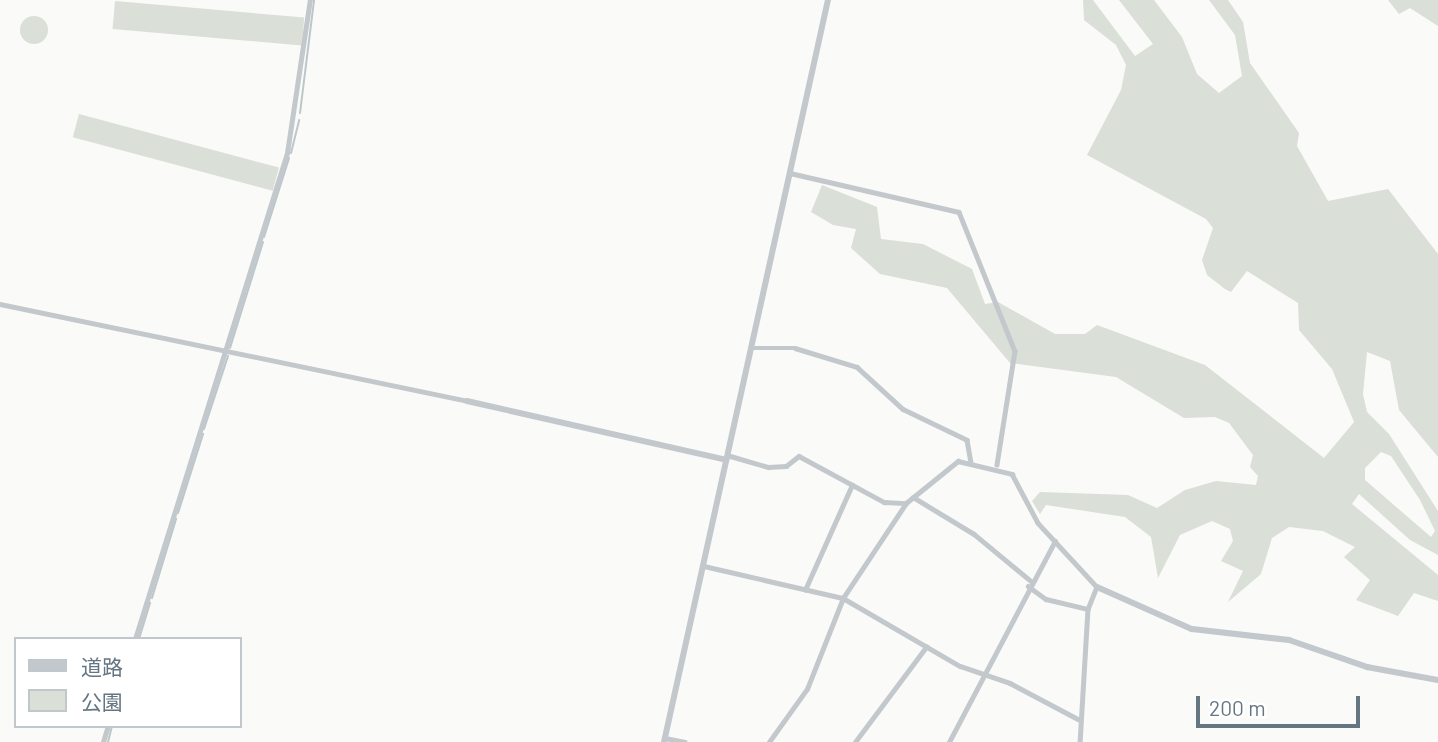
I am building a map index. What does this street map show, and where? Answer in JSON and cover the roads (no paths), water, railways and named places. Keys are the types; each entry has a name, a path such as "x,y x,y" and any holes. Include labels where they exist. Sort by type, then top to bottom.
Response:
{"street":[{"path":"136,637 287,153 310,0"},
{"path":"685,742 664,740 828,0"},
{"path":"790,173 959,212 1015,351 997,465"},
{"path":"0,304 768,467 786,466 799,456 884,502 906,503"},
{"path":"751,348 795,348 849,362 909,414 967,440 971,462"},
{"path":"769,742 807,689 843,598 906,503 946,466 971,462 997,465 1020,482 1038,523 1097,587 1192,629 1289,640 1367,667 1438,680"},
{"path":"805,590 852,485"},
{"path":"913,497 964,527 1046,599 1088,609"},
{"path":"949,742 1055,541"},
{"path":"704,566 843,598 926,647 1078,719"},
{"path":"1080,742 1078,719 1086,689 1088,609 1097,587"},
{"path":"855,742 926,647"}],"waterway":[{"path":"300,113 314,0"},
{"path":"291,153 299,120"},
{"path":"264,237 289,158"},
{"path":"230,348 263,242"},
{"path":"204,429 228,356"},
{"path":"178,513 203,434"},
{"path":"152,598 176,519"},
{"path":"140,637 150,603"},
{"path":"108,742 112,728"}]}
